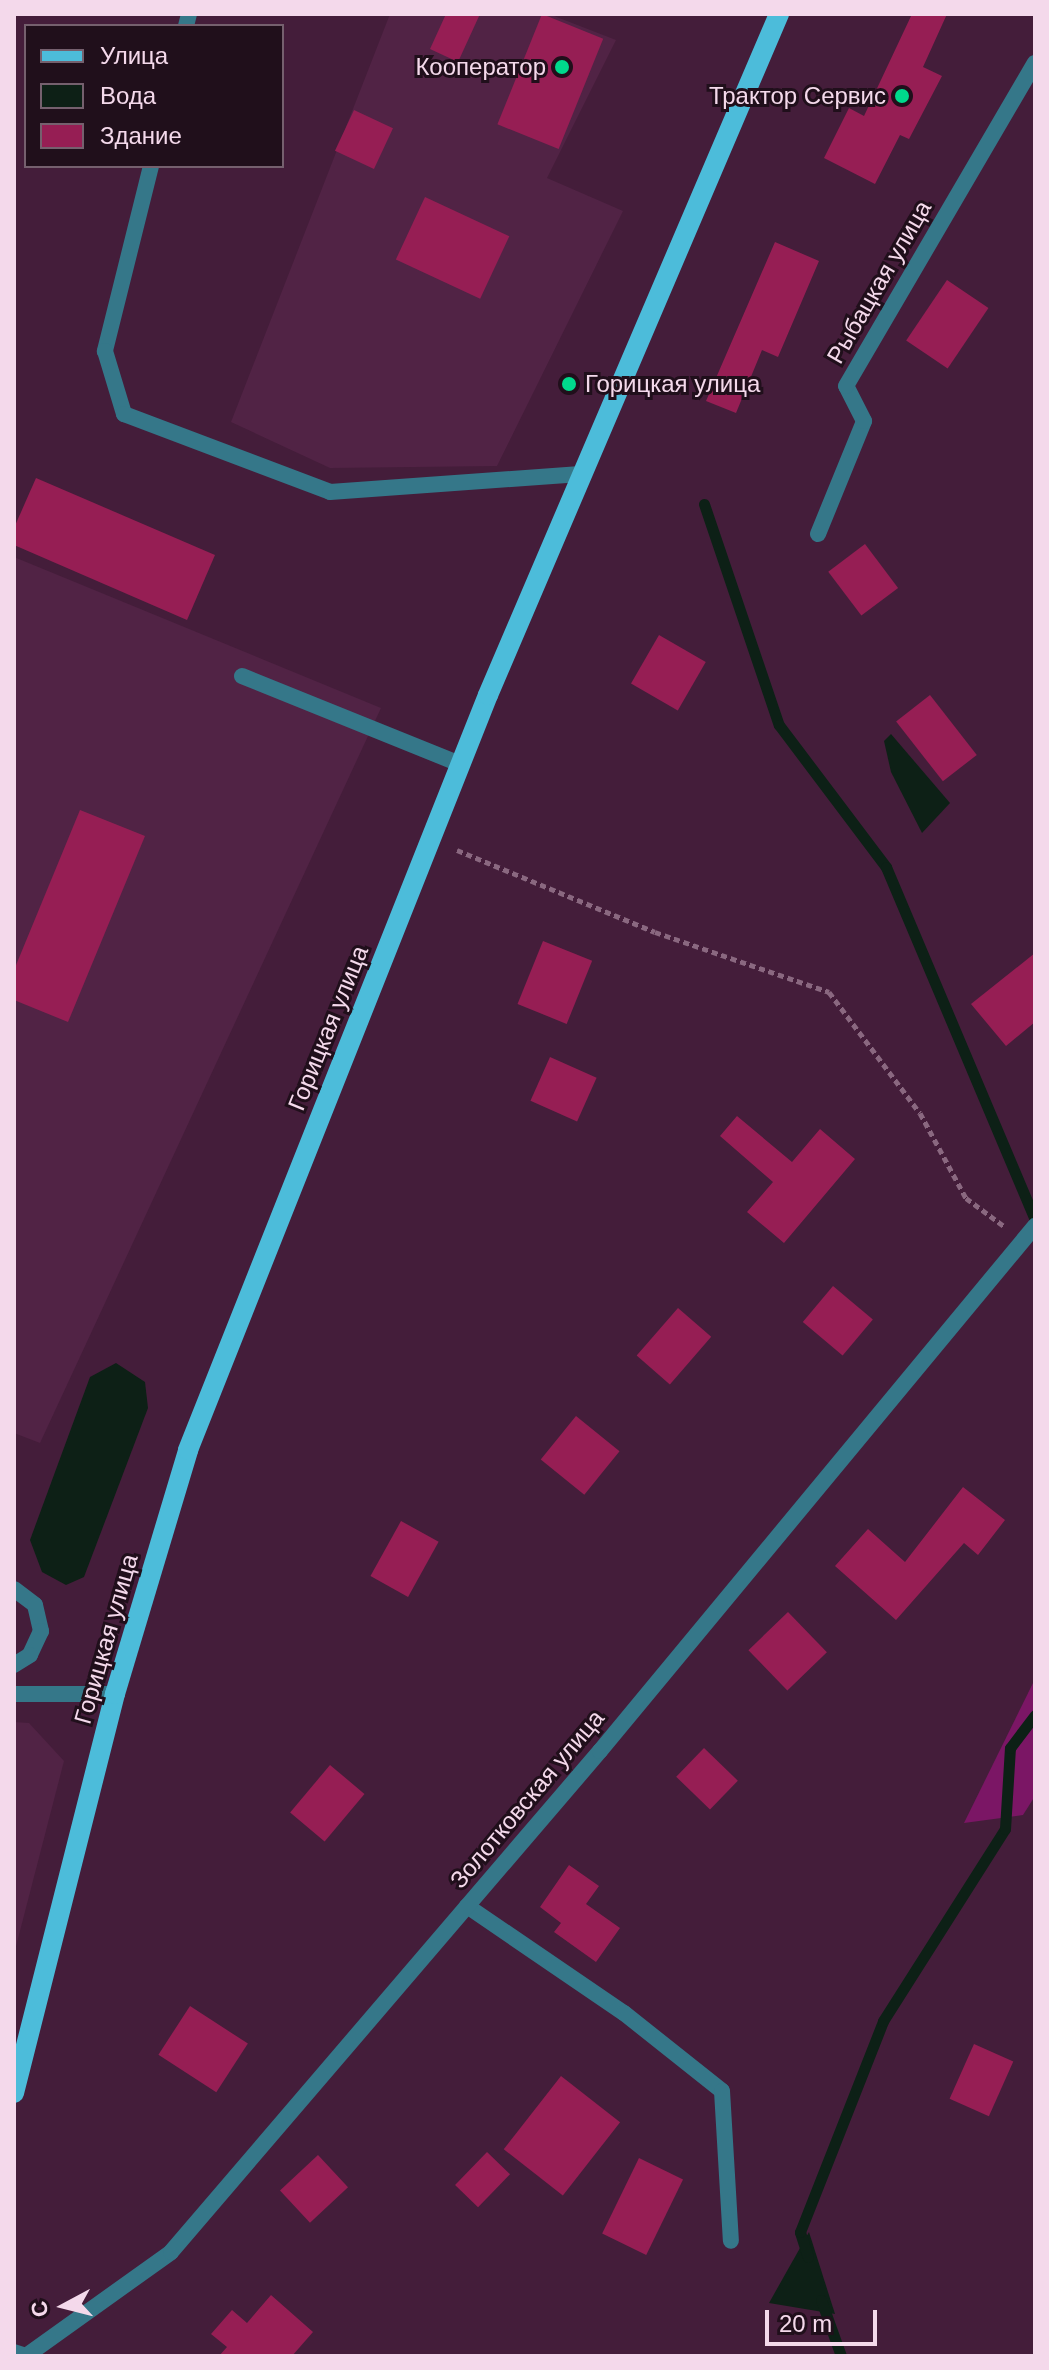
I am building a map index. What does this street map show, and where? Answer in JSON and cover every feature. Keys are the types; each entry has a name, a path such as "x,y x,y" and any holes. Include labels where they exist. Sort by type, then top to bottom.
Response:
{"main road":[{"name":"Горицкая улица","path":"14,2093 115,1694 188,1450 460,764 580,474 779,14"}],"street":[{"name":"Рыбацкая улица","path":"818,534 864,421 846,386 1035,63"},
{"path":"151,168 105,351 124,414 330,492 580,474"},
{"path":"242,676 460,764"},
{"name":"Золотковская улица","path":"14,2352 26,2356 171,2252 467,1906 1026,1234"},
{"path":"14,1589 35,1605 41,1631 30,1655 14,1665"},
{"path":"14,1694 115,1694"},
{"path":"467,1906 624,2013 722,2091 731,2241"}],"path":[{"path":"431,839 655,932 829,992 920,1113 966,1198 1026,1234"}],"shaded area":[{"path":"390,14 549,14 616,40 547,178 623,211 497,466 330,468 231,422"},
{"path":"14,557 381,708 40,1443 14,1433"},
{"path":"1035,1679 1035,1796 1023,1815 964,1823"},
{"path":"14,1722 29,1723 64,1761 14,1954"}],"water":[{"path":"891,734 950,803 922,833 891,772 884,741"},
{"path":"116,1363 145,1382 148,1408 84,1577 66,1585 42,1572 30,1540 90,1377"},
{"path":"809,2232 835,2314 769,2303"}],"building":[{"path":"446,14 480,14 458,62 430,49"},
{"path":"542,14 603,39 559,149 497,124"},
{"path":"912,14 947,14 923,67 942,76 909,139 900,135 875,184 824,158 849,108 864,116"},
{"path":"354,110 393,128 374,169 335,151"},
{"path":"425,197 509,236 480,299 396,260"},
{"path":"775,242 819,261 778,357 762,350 736,413 706,401"},
{"path":"947,280 988,308 948,368 906,341"},
{"path":"36,478 215,555 187,620 14,545 14,528"},
{"path":"865,544 898,588 861,616 828,572"},
{"path":"659,635 706,662 678,710 631,683"},
{"path":"930,695 977,755 943,781 896,721"},
{"path":"80,810 145,836 68,1022 14,1000 14,970"},
{"path":"543,941 592,961 567,1024 518,1004"},
{"path":"1035,953 1035,1022 1006,1046 971,1004"},
{"path":"550,1057 597,1078 577,1122 530,1101"},
{"path":"737,1116 792,1162 820,1129 855,1159 784,1243 747,1212 773,1182 720,1136"},
{"path":"833,1286 873,1319 843,1355 803,1322"},
{"path":"678,1308 711,1337 670,1384 637,1356"},
{"path":"576,1416 620,1451 584,1495 541,1460"},
{"path":"963,1487 1005,1520 978,1555 964,1543 896,1620 835,1566 868,1529 905,1562"},
{"path":"401,1521 439,1542 408,1597 370,1576"},
{"path":"788,1612 827,1652 787,1690 748,1650"},
{"path":"704,1748 738,1781 710,1809 676,1777"},
{"path":"330,1765 364,1794 325,1841 290,1812"},
{"path":"569,1865 599,1886 586,1904 620,1928 596,1962 554,1932 561,1923 540,1907"},
{"path":"190,2006 248,2044 216,2092 158,2055"},
{"path":"974,2044 1013,2061 989,2116 950,2099"},
{"path":"561,2076 620,2122 563,2195 504,2149"},
{"path":"487,2152 510,2174 478,2207 455,2185"},
{"path":"318,2155 348,2187 310,2223 280,2190"},
{"path":"639,2158 683,2179 646,2255 602,2233"},
{"path":"271,2295 313,2332 292,2356 219,2356 227,2347 211,2334 232,2310 247,2323"}],"waterway":[{"path":"704,504 779,725 886,867 1035,1220"},
{"path":"808,2257 800,2232 883,2021 1005,1829 1010,1748 1035,1715"},
{"path":"821,2300 841,2356"}],"place":[{"name":"Кооператор","path":"562,67"},
{"name":"Трактор Сервис","path":"902,96"},
{"name":"Горицкая улица","path":"569,384"}]}
